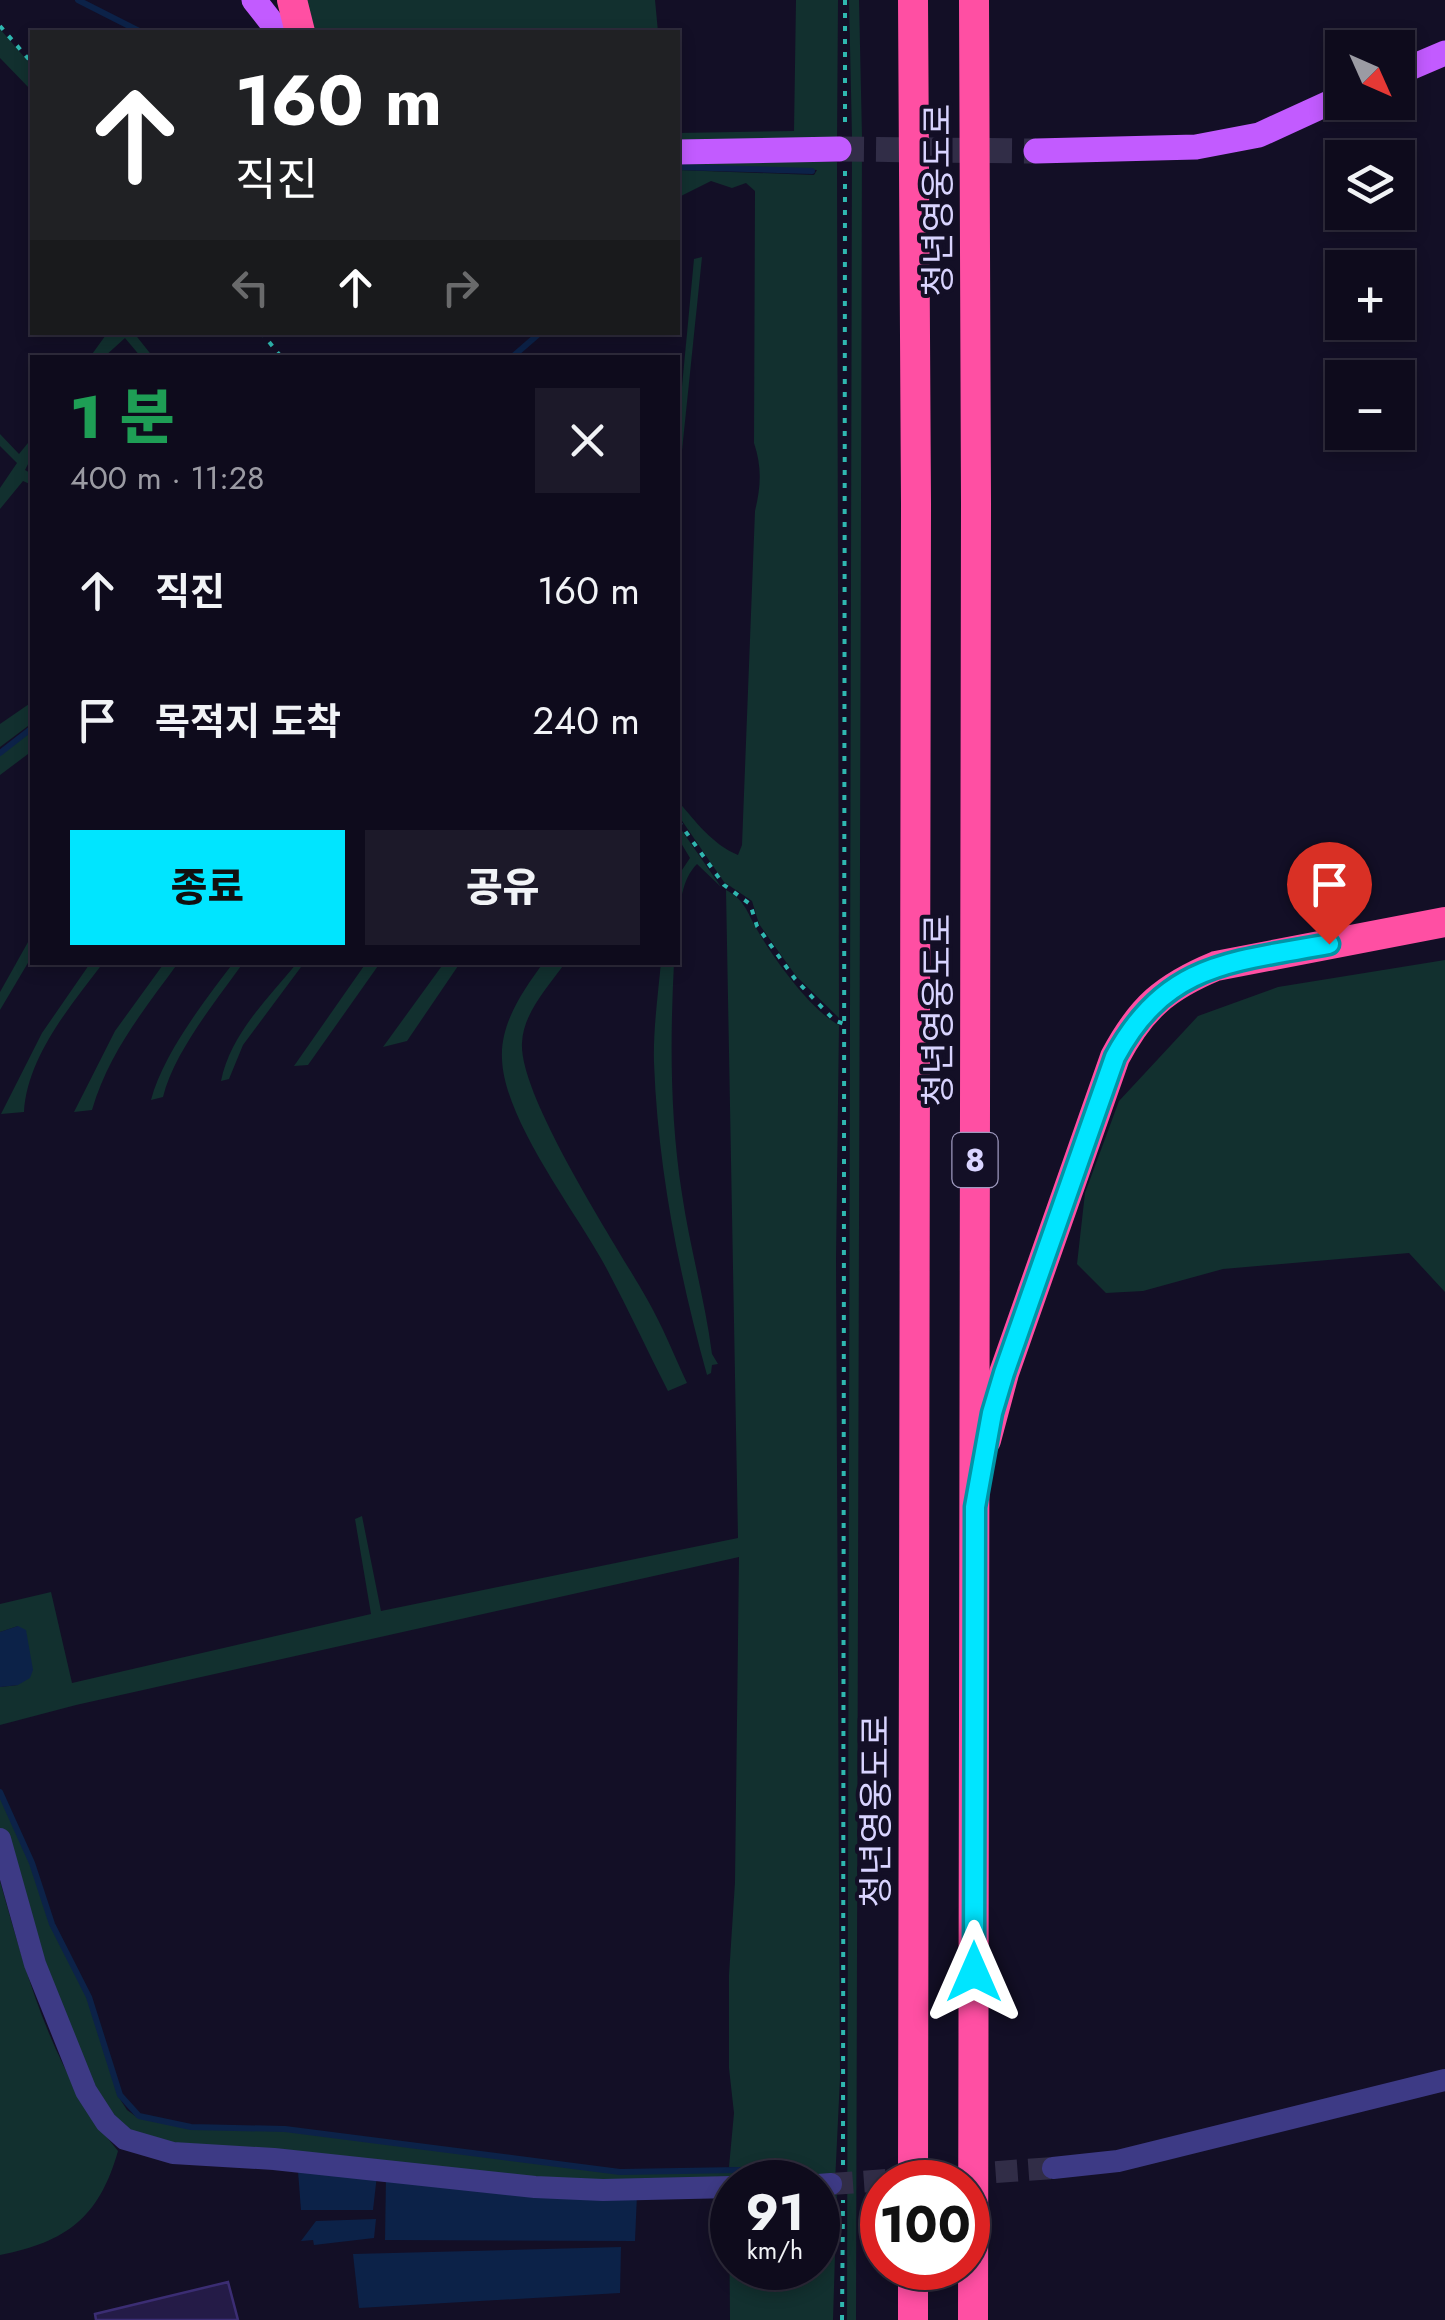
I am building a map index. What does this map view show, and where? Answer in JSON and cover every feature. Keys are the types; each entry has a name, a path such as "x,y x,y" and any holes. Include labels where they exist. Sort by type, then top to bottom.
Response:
{"highway":[{"path":"292,0 300,30"},
{"name":"청년영웅도로","path":"913,0 913,2160"},
{"name":"청년영웅도로","path":"973,2320 974,0"},
{"path":"975,1507 992,1413 1004,1373 1115,1057 1132,1025 1169,990 1216,966 1445,922"},
{"path":"913,2290 913,2320"}],"main road":[{"path":"254,0 277,30"},
{"path":"1415,66 1445,53"},
{"path":"1036,151 1212,144 1259,135 1325,104"},
{"path":"680,152 843,150"}],"street":[{"path":"0,1839 35,1964 86,2091 106,2122 125,2139 174,2153 547,2188 710,2188"},
{"path":"1053,2168 1118,2161 1445,2080"}],"path":[{"path":"834,2160 844,1024 844,0"},
{"path":"0,26 30,61"},
{"path":"264,335 280,355"},
{"path":"680,824 724,885 750,904 758,926 795,979 834,1020 844,1024"},
{"path":"840,2286 842,2320"}],"green space":[{"path":"301,0 655,0 658,30 310,30"},
{"path":"796,0 838,0 837,144 680,144 680,133 794,131"},
{"path":"849,0 859,0 862,137 856,2320 847,2320 852,137"},
{"path":"0,29 30,64 30,89 0,58"},
{"path":"680,160 837,162 839,1018 796,976 759,924 752,901 724,882 680,818 680,803 712,839 738,855 742,845 755,511 760,477 754,443 755,191 746,183 732,188 711,181 681,196 680,170 814,175 817,170 680,164"},
{"path":"702,257 680,470 680,408 694,259"},
{"path":"106,335 136,335 151,355 139,355 125,338 106,355 91,355"},
{"path":"0,434 19,454 30,440 30,460 25,470 30,473 30,484 23,481 0,509 0,488 17,463 0,446"},
{"path":"30,703 30,724 0,747 0,724"},
{"path":"30,732 30,752 0,775 0,755"},
{"path":"680,828 721,887 697,864 684,885 680,910 680,873 690,858 680,841"},
{"path":"726,890 744,905 792,981 839,1025 836,1259 840,2078 836,2160 730,2160 734,2113 729,2068 729,1975 735,1882 739,1557 0,1725 0,1687 18,1685 18,1626 0,1632 0,1604 51,1592 72,1683 371,1614 355,1519 362,1516 381,1611 738,1538"},
{"path":"30,939 30,959 0,1010 0,992"},
{"path":"1445,960 1445,1292 1409,1253 1223,1269 1143,1291 1106,1293 1077,1264 1085,1193 1119,1101 1198,1016 1278,987"},
{"path":"89,965 102,965 42,1052 33,1071 24,1112 1,1114 42,1033"},
{"path":"163,965 177,965 118,1050 92,1110 74,1112 115,1031"},
{"path":"232,965 242,965 186,1045 163,1097 151,1100 165,1064"},
{"path":"295,965 303,965 243,1045 229,1079 221,1081 241,1033"},
{"path":"365,965 379,965 308,1065 294,1066"},
{"path":"443,965 459,965 407,1041 383,1047"},
{"path":"542,965 564,965 527,1021 522,1043 525,1067 552,1134 652,1309 687,1383 668,1391 603,1262 542,1163 514,1108 506,1083 502,1046 521,996"},
{"path":"661,965 674,965 675,1136 685,1214 712,1354 718,1364 712,1365 707,1375 687,1299 665,1182 656,1103 656,1012"},
{"path":"0,1796 51,1925 87,1998 118,2096 138,2118 191,2129 285,2131 620,2174 710,2172 710,2185 606,2186 170,2149 127,2136 80,2062 0,1831"},
{"path":"0,1881 32,1988 59,2057 95,2121 118,2151 101,2194 77,2223 44,2243 0,2255"},
{"path":"730,2290 834,2290 833,2320 730,2320"}],"water":[{"path":"18,1626 26,1630 33,1670 30,1678 18,1685 0,1687 0,1632"},
{"path":"298,2171 377,2175 373,2210 301,2210"},
{"path":"386,2176 637,2194 635,2241 385,2240"},
{"path":"376,2219 374,2238 314,2245 313,2240 301,2241 316,2221"},
{"path":"621,2247 620,2293 359,2308 353,2254"}],"building":[{"path":"228,2282 238,2320 96,2320 95,2314"}],"waterway":[{"path":"78,0 137,30"},
{"path":"680,167 812,171"},
{"path":"514,355 538,335"},
{"path":"0,753 30,730"},
{"path":"0,1792 32,1863 52,1924 89,1997 120,2095 139,2116 191,2127 285,2129 620,2172 710,2170"}],"tunnel":[{"path":"839,149 1036,151"},
{"path":"840,2183 1053,2168"}],"route":[{"path":"974,1972 975,1507 992,1413 1004,1373 1115,1057 1132,1025 1183,980 1216,966 1329,944"}]}
